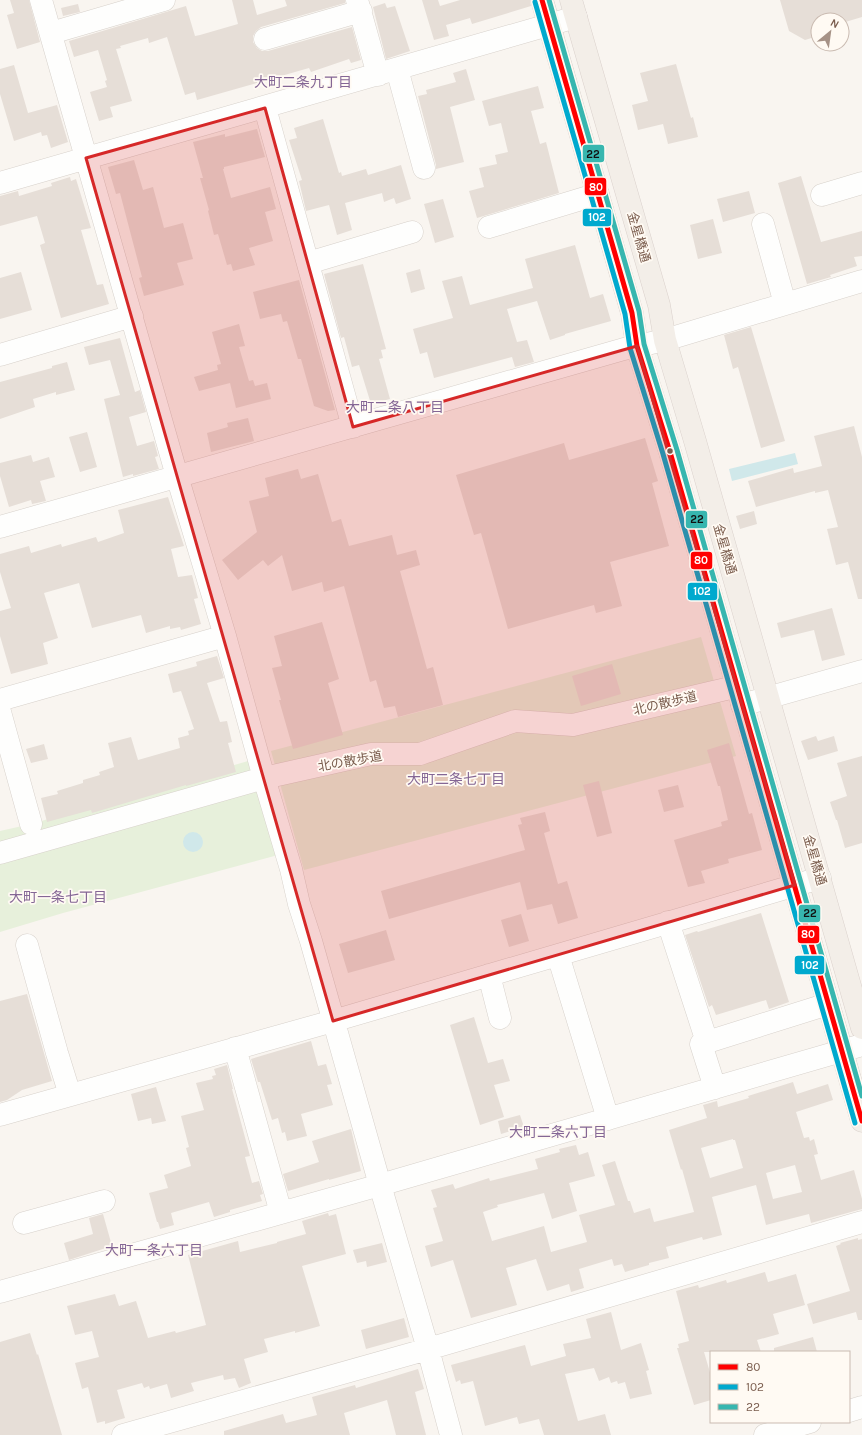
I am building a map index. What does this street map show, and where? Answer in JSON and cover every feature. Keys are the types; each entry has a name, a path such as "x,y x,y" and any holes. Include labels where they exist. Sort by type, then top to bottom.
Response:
{"main road":[{"name":"金星橋通","path":"542,0 632,313 637,346 670,452 862,1121"},
{"name":"金星橋通","path":"574,9 659,305 664,340 697,448 862,1028"}],"street":[{"path":"41,0 177,476 225,636 451,1435"},
{"path":"51,33 164,0"},
{"path":"265,39 359,6 388,72 424,168"},
{"path":"0,183 265,108 549,25 574,9"},
{"path":"265,108 353,427"},
{"path":"822,195 862,183"},
{"path":"489,227 598,194"},
{"path":"763,224 785,304"},
{"path":"308,263 412,232"},
{"path":"0,527 637,346 664,340 862,281"},
{"path":"0,355 132,316"},
{"path":"0,700 225,636"},
{"path":"742,705 862,671"},
{"name":"北の散歩道","path":"0,853 264,778 371,754 420,754 515,720 573,725 726,689"},
{"path":"0,712 31,824"},
{"path":"0,1115 333,1021 820,878"},
{"path":"668,922 707,1042"},
{"path":"27,945 70,1095"},
{"path":"558,955 608,1119"},
{"path":"489,975 500,1018"},
{"path":"715,1088 701,1044 828,1004"},
{"path":"0,1292 380,1185 862,1045"},
{"path":"235,1048 281,1213"},
{"path":"24,1223 104,1201"},
{"path":"123,1435 428,1350 862,1222"},
{"path":"850,1410 862,1407"},
{"path":"765,1435 807,1423"}],"highlighted area":[{"path":"265,108 353,427 637,346 795,885 333,1021 86,158"}],"green space":[{"path":"701,637 736,756 304,870 271,751"},
{"path":"255,759 278,855 63,913 0,932 0,831 31,824"}],"water":[{"path":"795,453 798,464 732,481 729,469"},
{"path":"193,832 200,835 203,842 200,849 193,852 186,849 183,842 186,835"}],"building":[{"path":"10,0 29,0 40,42 17,49 7,15 14,13"},
{"path":"232,0 253,0 257,15 287,6 285,0 345,0 345,3 261,27 253,36 253,42 257,48 262,51 268,51 352,27 361,60 351,63 349,59 311,72 309,68 197,100 195,92 185,95 167,37 149,43 148,38 120,46 121,48 116,49 132,101 110,107 113,117 99,121 90,92 107,87 105,81 107,80 98,50 74,57 69,41 186,6 195,36 200,35 238,24"},
{"path":"422,0 438,0 440,6 460,0 530,0 531,6 472,24 470,18 446,25 449,36 434,40"},
{"path":"780,0 862,0 862,17 850,21 850,12 810,12 810,38 805,40 789,31"},
{"path":"385,3 387,8 395,6 410,51 386,59 373,7"},
{"path":"78,4 80,12 63,16 61,8"},
{"path":"676,64 691,118 693,117 698,137 668,144 663,124 638,130 632,105 648,101 640,73"},
{"path":"14,65 28,113 57,105 68,142 51,148 47,135 42,136 41,132 14,141 0,94 0,69"},
{"path":"466,69 475,100 450,107 464,162 436,169 418,96 427,94 426,90 456,82 453,73"},
{"path":"538,86 544,108 531,111 540,144 546,142 559,193 477,218 469,191 484,187 479,168 497,164 495,155 508,152 501,123 489,126 482,101"},
{"path":"323,119 339,173 341,172 342,176 366,169 368,175 401,165 411,199 396,204 394,198 384,202 382,193 345,203 352,230 337,235 329,205 306,211 299,181 302,180 289,140 297,138 294,128"},
{"path":"257,129 265,157 224,167 223,169 231,198 270,187 276,209 265,212 273,241 249,248 255,265 233,271 231,264 227,265 218,234 214,235 200,178 203,178 193,142 225,134 225,137"},
{"path":"134,160 143,190 153,187 164,228 183,223 193,259 177,263 184,285 144,296 139,278 142,277 120,193 116,194 108,167"},
{"path":"801,176 821,242 862,231 862,256 854,257 857,266 830,275 831,277 807,284 778,183"},
{"path":"70,177 71,181 76,179 91,228 81,230 97,285 103,284 109,304 61,318 40,245 45,243 37,216 0,226 0,196 18,191 19,196 52,186 51,183"},
{"path":"749,191 755,213 723,222 717,199"},
{"path":"443,199 454,237 435,243 424,204"},
{"path":"713,219 722,253 698,259 690,225"},
{"path":"575,245 590,298 603,294 611,321 565,334 550,340 537,301 507,309 517,342 527,340 534,362 515,367 512,357 434,378 427,352 420,354 413,329 453,318 442,281 462,276 470,305 533,288 525,259"},
{"path":"363,264 386,349 381,350 383,358 379,359 390,399 371,404 359,365 352,367 344,337 341,338 324,274"},
{"path":"420,269 425,289 411,293 406,273"},
{"path":"21,272 32,310 0,319 0,278"},
{"path":"299,280 335,410 328,411 314,406 301,359 298,359 287,321 283,322 281,314 260,319 253,292"},
{"path":"239,324 245,346 239,347 249,381 253,380 255,386 267,383 271,399 236,408 230,383 199,391 194,377 218,370 217,365 221,364 212,332"},
{"path":"751,327 785,441 761,448 738,367 733,369 724,335"},
{"path":"120,338 135,392 140,390 146,412 129,417 137,446 154,441 158,456 155,457 159,469 123,477 104,399 120,395 110,360 89,365 84,347"},
{"path":"67,362 75,390 56,395 56,392 33,399 35,407 0,419 0,382 52,368 52,366"},
{"path":"248,418 254,441 211,452 207,433 228,427 227,423"},
{"path":"854,426 862,457 862,599 858,599 848,562 836,565 827,529 838,527 828,490 815,493 815,491 756,507 748,481 793,468 794,473 822,466 814,436"},
{"path":"87,432 97,467 80,472 69,437"},
{"path":"645,438 658,481 652,483 669,546 610,562 622,606 596,613 594,605 508,629 481,533 474,535 456,475 564,443 569,460"},
{"path":"31,455 33,462 49,457 55,477 40,481 46,501 32,504 31,500 9,507 0,476 0,463"},
{"path":"298,469 301,479 318,474 332,522 341,519 349,546 392,535 397,555 416,550 420,565 400,571 427,669 433,667 443,705 398,717 395,706 384,708 376,680 370,682 344,586 324,592 322,582 292,591 282,555 268,566 263,560 238,580 222,560 257,532 249,501 269,496 265,478"},
{"path":"168,497 184,546 171,549 178,577 192,575 198,598 194,599 201,624 181,630 180,627 170,629 170,626 146,633 141,615 92,628 79,583 44,593 58,638 43,643 48,664 11,674 0,636 0,611 11,608 0,572 0,554 29,546 31,553 61,544 62,547 96,537 98,542 124,533 118,510"},
{"path":"754,511 757,524 740,529 736,516"},
{"path":"832,608 845,655 822,661 814,630 781,638 777,623"},
{"path":"322,622 339,679 328,683 343,735 293,749 279,700 281,700 272,668 282,666 274,636"},
{"path":"217,656 224,678 207,683 220,722 227,721 232,742 228,743 236,772 92,813 91,810 47,822 41,798 58,794 57,791 83,783 83,780 100,775 99,772 114,767 108,743 131,737 138,760 180,748 178,738 189,735 188,731 194,729 181,691 173,693 168,674 197,666 196,662"},
{"path":"612,664 621,694 581,706 572,676"},
{"path":"816,736 818,741 834,736 838,751 808,760 801,741"},
{"path":"729,743 749,814 752,813 762,850 728,859 729,863 701,871 705,883 688,887 674,840 722,826 721,822 728,820 720,786 718,786 707,750"},
{"path":"44,744 48,759 31,763 26,749"},
{"path":"862,756 862,843 845,848 830,802 847,796 837,763"},
{"path":"599,781 612,833 597,837 583,785"},
{"path":"678,785 684,807 664,812 658,790"},
{"path":"545,812 550,831 544,833 558,884 567,881 578,918 558,924 552,904 527,910 520,882 389,919 381,891 525,850 518,825 522,824 520,818"},
{"path":"761,913 789,1002 769,1009 766,1000 716,1015 712,1005 709,1007 685,935"},
{"path":"521,914 529,941 509,947 501,920"},
{"path":"386,930 395,960 348,973 339,944"},
{"path":"27,994 52,1081 22,1090 7,1100 0,1102 0,1001"},
{"path":"474,1017 488,1063 503,1059 510,1081 494,1085 504,1117 480,1125 450,1025"},
{"path":"311,1041 318,1066 326,1064 332,1084 327,1085 333,1105 301,1114 307,1136 287,1141 285,1132 282,1133 278,1118 272,1120 251,1059"},
{"path":"227,1065 250,1156 245,1157 252,1183 259,1181 263,1194 260,1195 262,1201 230,1210 230,1212 214,1217 209,1202 171,1213 174,1225 160,1229 149,1193 168,1188 164,1175 191,1166 186,1148 189,1147 181,1116 204,1110 196,1083 213,1079 212,1076 216,1075 214,1069"},
{"path":"793,1082 797,1094 828,1084 833,1100 796,1112 804,1138 809,1137 810,1141 814,1139 818,1154 814,1155 821,1180 854,1170 862,1199 862,1209 811,1223 809,1214 766,1225 756,1185 712,1197 722,1235 703,1240 702,1237 666,1247 669,1258 649,1263 649,1265 625,1272 622,1264 614,1266 612,1259 579,1269 584,1288 571,1292 569,1284 547,1291 536,1259 506,1268 517,1305 471,1318 453,1260 431,1267 425,1246 443,1241 433,1208 437,1207 431,1190 453,1184 455,1189 489,1178 490,1181 538,1169 535,1159 560,1152 559,1149 576,1145 579,1155 588,1152 595,1176 569,1183 577,1211 552,1219 544,1193 497,1205 498,1207 483,1212 492,1241 544,1226 551,1252 587,1242 579,1215 615,1205 602,1165 615,1161 628,1201 630,1201 634,1213 650,1208 654,1222 694,1212 669,1130 707,1118 703,1105 717,1101 718,1107 749,1098 748,1096","holes":["733,1139 735,1140 743,1168 710,1178 701,1148","795,1165 802,1192 773,1199 766,1173"]},
{"path":"156,1087 166,1121 152,1124 151,1118 138,1121 131,1094"},
{"path":"520,1115 524,1127 501,1134 498,1121"},
{"path":"351,1129 361,1171 288,1191 283,1174 319,1162 312,1141"},
{"path":"328,1213 329,1216 336,1214 346,1254 302,1266 320,1326 264,1339 268,1352 244,1359 251,1383 239,1388 235,1378 224,1380 223,1375 191,1383 194,1391 171,1398 167,1384 150,1389 149,1386 144,1388 142,1383 117,1390 125,1418 105,1424 105,1421 97,1423 88,1387 82,1389 75,1363 99,1357 92,1331 75,1335 67,1306 115,1294 119,1306 136,1301 148,1338 175,1331 176,1333 206,1325 188,1255 238,1241 240,1252 277,1243 306,1234 302,1221"},
{"path":"103,1214 112,1246 69,1260 64,1243 93,1234 89,1218"},
{"path":"858,1238 858,1240 862,1239 862,1320 858,1320 856,1312 813,1324 807,1304 850,1291 836,1246 841,1244 840,1243"},
{"path":"382,1243 387,1262 367,1267 366,1261 357,1263 353,1250"},
{"path":"765,1272 768,1282 796,1274 805,1305 773,1314 779,1334 757,1340 761,1351 704,1352 710,1373 710,1400 694,1405 677,1348 679,1348 678,1344 689,1341 676,1291 698,1285 699,1288 726,1280 727,1283"},
{"path":"611,1312 621,1350 641,1343 649,1370 646,1371 652,1394 630,1399 625,1382 618,1384 617,1381 611,1383 609,1377 599,1381 594,1368 565,1374 578,1421 605,1414 611,1435 544,1435 539,1419 519,1424 517,1417 485,1426 473,1381 461,1384 460,1380 456,1382 451,1365 525,1345 531,1366 566,1356 563,1344 591,1338 586,1319"},
{"path":"404,1318 409,1337 366,1349 361,1330"},
{"path":"30,1333 37,1355 38,1354 62,1435 0,1435 0,1342"},
{"path":"813,1337 817,1351 774,1351 774,1348"},
{"path":"418,1369 424,1389 415,1392 426,1435 396,1435 387,1400 344,1413 350,1435 224,1435 224,1431 283,1414 286,1423 317,1415 312,1397 355,1385 356,1388"}],"transit line":[{"name":"80","path":"542,0 632,313 637,346 670,452 862,1121"},
{"name":"22","path":"549,0 639,311 644,344 677,450 862,1096"},
{"name":"102","path":"535,2 625,314 630,348 663,454 855,1123"}],"district":[{"name":"大町二条九丁目","path":"303,82"},
{"name":"大町二条八丁目","path":"395,407"},
{"name":"大町二条七丁目","path":"456,779"},
{"name":"大町一条七丁目","path":"58,897"},
{"name":"大町二条六丁目","path":"558,1132"},
{"name":"大町一条六丁目","path":"154,1250"}]}
